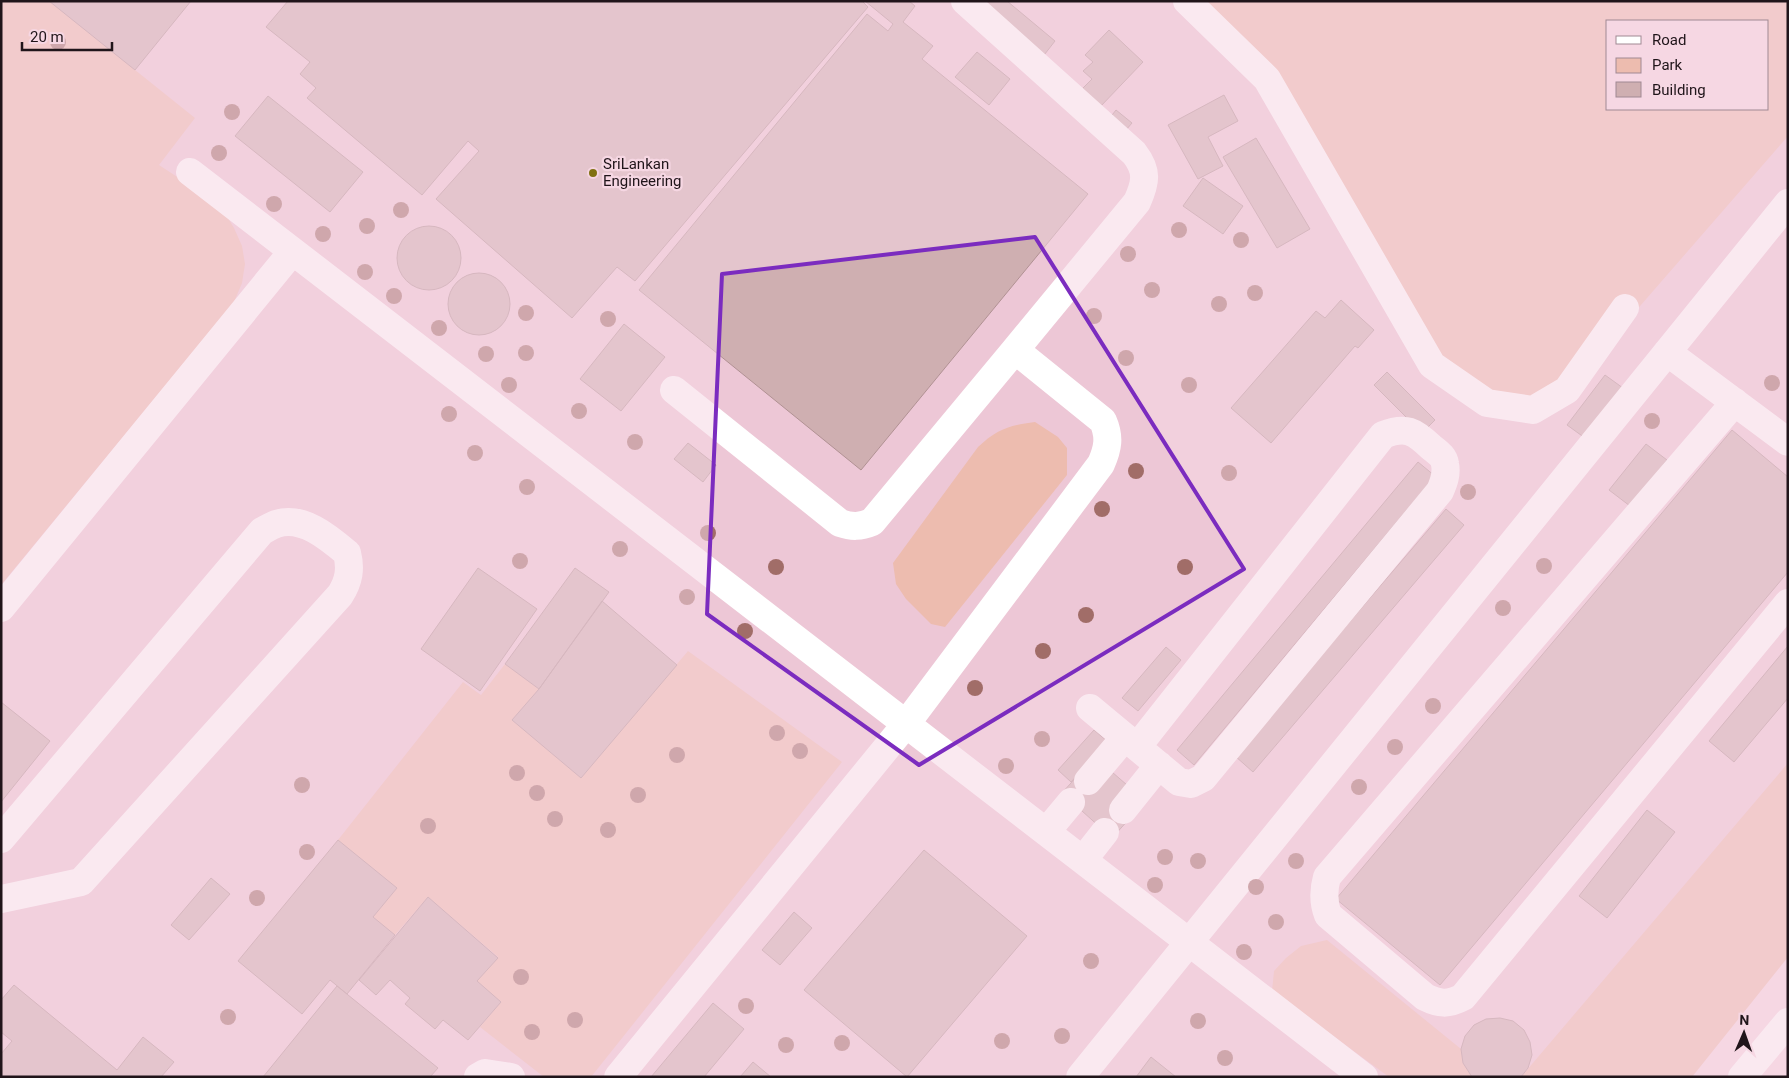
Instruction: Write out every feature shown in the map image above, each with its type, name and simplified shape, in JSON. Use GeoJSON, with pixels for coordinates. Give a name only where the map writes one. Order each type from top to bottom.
{"type":"FeatureCollection","features":[{"type":"Feature","properties":{"kind":"main road"},"geometry":{"type":"LineString","coordinates":[[674,390],[840,523],[857,527],[872,522],[1137,202],[1144,187],[1145,175],[1140,160],[965,1]]}},
{"type":"Feature","properties":{"kind":"main road"},"geometry":{"type":"LineString","coordinates":[[1187,1],[1267,79],[1432,365],[1487,403],[1533,410],[1567,390],[1625,308]]}},
{"type":"Feature","properties":{"kind":"main road"},"geometry":{"type":"LineString","coordinates":[[190,172],[1364,1077]]}},
{"type":"Feature","properties":{"kind":"main road"},"geometry":{"type":"LineString","coordinates":[[1080,1077],[1788,203]]}},
{"type":"Feature","properties":{"kind":"main road"},"geometry":{"type":"LineString","coordinates":[[1,608],[292,252]]}},
{"type":"Feature","properties":{"kind":"main road"},"geometry":{"type":"LineString","coordinates":[[618,1077],[906,724],[1101,464],[1108,441],[1103,421],[1015,350]]}},
{"type":"Feature","properties":{"kind":"main road"},"geometry":{"type":"LineString","coordinates":[[1667,352],[1788,442]]}},
{"type":"Feature","properties":{"kind":"main road"},"geometry":{"type":"LineString","coordinates":[[1735,402],[1327,877],[1324,886],[1324,900],[1328,914],[1425,997],[1444,1004],[1463,997],[1788,603]]}},
{"type":"Feature","properties":{"kind":"main road"},"geometry":{"type":"LineString","coordinates":[[1046,832],[1080,792],[1131,742],[1383,435],[1395,430],[1404,430],[1419,435],[1444,458],[1446,476],[1440,491],[1203,778],[1191,784],[1179,782],[1159,765],[1131,742],[1090,708]]}},
{"type":"Feature","properties":{"kind":"main road"},"geometry":{"type":"LineString","coordinates":[[1,839],[262,531],[276,524],[288,522],[304,524],[332,540],[346,553],[349,573],[346,586],[340,596],[81,882],[1,900]]}},
{"type":"Feature","properties":{"kind":"main road"},"geometry":{"type":"LineString","coordinates":[[1123,810],[1159,765]]}},
{"type":"Feature","properties":{"kind":"main road"},"geometry":{"type":"LineString","coordinates":[[1083,860],[1105,832]]}},
{"type":"Feature","properties":{"kind":"main road"},"geometry":{"type":"LineString","coordinates":[[1742,1077],[1788,1022]]}},
{"type":"Feature","properties":{"kind":"main road"},"geometry":{"type":"LineString","coordinates":[[478,1077],[486,1073],[511,1077]]}},
{"type":"Feature","properties":{"kind":"highlighted area"},"geometry":{"type":"Polygon","coordinates":[[[1035,237],[1244,569],[919,765],[707,614],[722,274],[1035,237]]]}},
{"type":"Feature","properties":{"kind":"shaded area"},"geometry":{"type":"Polygon","coordinates":[[[1,1],[1788,1],[1788,954],[1690,1077],[1,1077],[1,1]]]}},
{"type":"Feature","properties":{"kind":"green space"},"geometry":{"type":"Polygon","coordinates":[[[1,1],[49,1],[195,118],[159,165],[220,205],[242,246],[245,264],[242,283],[234,302],[1,585],[1,1]]]}},
{"type":"Feature","properties":{"kind":"green space"},"geometry":{"type":"Polygon","coordinates":[[[1187,1],[1788,1],[1788,136],[1567,390],[1533,410],[1432,365],[1267,79],[1187,1]]]}},
{"type":"Feature","properties":{"kind":"green space"},"geometry":{"type":"Polygon","coordinates":[[[1035,422],[1058,437],[1067,448],[1067,475],[945,627],[931,624],[906,599],[896,584],[893,563],[978,447],[991,436],[1004,429],[1035,422]]]}},
{"type":"Feature","properties":{"kind":"green space"},"geometry":{"type":"Polygon","coordinates":[[[688,651],[842,762],[591,1077],[544,1077],[480,1027],[501,1002],[477,981],[498,957],[428,897],[395,935],[373,917],[397,888],[338,840],[463,682],[481,695],[505,664],[539,689],[512,720],[581,778],[688,651]]]}},
{"type":"Feature","properties":{"kind":"green space"},"geometry":{"type":"Polygon","coordinates":[[[1788,763],[1788,957],[1692,1077],[1521,1077],[1788,763]]]}},
{"type":"Feature","properties":{"kind":"green space"},"geometry":{"type":"Polygon","coordinates":[[[1327,940],[1461,1049],[1463,1063],[1472,1077],[1389,1077],[1272,991],[1274,971],[1286,958],[1301,946],[1327,940]]]}},
{"type":"Feature","properties":{"kind":"building"},"geometry":{"type":"Polygon","coordinates":[[[49,1],[191,1],[135,70],[49,1]]]}},
{"type":"Feature","properties":{"kind":"building","name":"SriLankan Engineering"},"geometry":{"type":"Polygon","coordinates":[[[288,1],[862,1],[868,7],[635,281],[617,267],[572,318],[436,199],[479,151],[468,141],[422,195],[307,98],[316,88],[300,74],[310,62],[266,27],[288,1]]]}},
{"type":"Feature","properties":{"kind":"building"},"geometry":{"type":"Polygon","coordinates":[[[865,1],[909,1],[915,6],[903,22],[933,46],[922,59],[1088,194],[861,470],[639,290],[867,14],[888,31],[893,24],[865,1]]]}},
{"type":"Feature","properties":{"kind":"building"},"geometry":{"type":"Polygon","coordinates":[[[972,1],[1007,1],[1055,41],[1041,59],[972,1]]]}},
{"type":"Feature","properties":{"kind":"building"},"geometry":{"type":"Polygon","coordinates":[[[1109,30],[1143,62],[1100,107],[1081,90],[1092,79],[1083,71],[1093,62],[1085,55],[1109,30]]]}},
{"type":"Feature","properties":{"kind":"building"},"geometry":{"type":"Polygon","coordinates":[[[977,52],[1010,79],[989,105],[955,77],[977,52]]]}},
{"type":"Feature","properties":{"kind":"building"},"geometry":{"type":"Polygon","coordinates":[[[1224,95],[1238,121],[1208,137],[1223,166],[1198,179],[1168,125],[1224,95]]]}},
{"type":"Feature","properties":{"kind":"building"},"geometry":{"type":"Polygon","coordinates":[[[268,96],[363,172],[330,212],[235,136],[268,96]]]}},
{"type":"Feature","properties":{"kind":"building"},"geometry":{"type":"Polygon","coordinates":[[[1116,110],[1132,123],[1120,137],[1105,124],[1116,110]]]}},
{"type":"Feature","properties":{"kind":"building"},"geometry":{"type":"Polygon","coordinates":[[[1256,138],[1310,229],[1277,248],[1223,157],[1256,138]]]}},
{"type":"Feature","properties":{"kind":"building"},"geometry":{"type":"Polygon","coordinates":[[[1203,178],[1243,206],[1223,234],[1183,206],[1203,178]]]}},
{"type":"Feature","properties":{"kind":"building"},"geometry":{"type":"Polygon","coordinates":[[[423,226],[435,226],[452,235],[459,246],[461,258],[459,270],[452,281],[435,290],[423,290],[411,285],[402,276],[397,264],[397,252],[402,240],[411,231],[423,226]]]}},
{"type":"Feature","properties":{"kind":"building"},"geometry":{"type":"Polygon","coordinates":[[[479,273],[491,276],[501,282],[507,292],[510,304],[507,316],[501,326],[491,332],[479,335],[467,332],[457,326],[451,316],[448,304],[451,292],[457,282],[467,276],[479,273]]]}},
{"type":"Feature","properties":{"kind":"building"},"geometry":{"type":"Polygon","coordinates":[[[1341,300],[1374,330],[1358,348],[1355,346],[1271,443],[1231,408],[1316,311],[1325,318],[1341,300]]]}},
{"type":"Feature","properties":{"kind":"building"},"geometry":{"type":"Polygon","coordinates":[[[624,324],[665,357],[621,411],[580,379],[624,324]]]}},
{"type":"Feature","properties":{"kind":"building"},"geometry":{"type":"Polygon","coordinates":[[[1387,372],[1435,420],[1422,433],[1374,385],[1387,372]]]}},
{"type":"Feature","properties":{"kind":"building"},"geometry":{"type":"Polygon","coordinates":[[[1605,375],[1623,388],[1585,438],[1567,425],[1605,375]]]}},
{"type":"Feature","properties":{"kind":"building"},"geometry":{"type":"Polygon","coordinates":[[[1732,430],[1788,477],[1788,572],[1440,985],[1336,899],[1732,430]]]}},
{"type":"Feature","properties":{"kind":"building"},"geometry":{"type":"Polygon","coordinates":[[[688,443],[716,465],[703,482],[674,459],[688,443]]]}},
{"type":"Feature","properties":{"kind":"building"},"geometry":{"type":"Polygon","coordinates":[[[1646,444],[1667,460],[1630,506],[1609,490],[1646,444]]]}},
{"type":"Feature","properties":{"kind":"building"},"geometry":{"type":"Polygon","coordinates":[[[1418,462],[1435,476],[1194,765],[1177,750],[1418,462]]]}},
{"type":"Feature","properties":{"kind":"building"},"geometry":{"type":"Polygon","coordinates":[[[1446,509],[1464,525],[1253,772],[1235,756],[1446,509]]]}},
{"type":"Feature","properties":{"kind":"building"},"geometry":{"type":"Polygon","coordinates":[[[478,568],[537,609],[480,691],[421,649],[478,568]]]}},
{"type":"Feature","properties":{"kind":"building"},"geometry":{"type":"Polygon","coordinates":[[[575,568],[609,592],[539,689],[505,664],[575,568]]]}},
{"type":"Feature","properties":{"kind":"building"},"geometry":{"type":"Polygon","coordinates":[[[602,601],[677,665],[581,778],[512,720],[539,689],[602,601]]]}},
{"type":"Feature","properties":{"kind":"building"},"geometry":{"type":"Polygon","coordinates":[[[1788,646],[1788,698],[1734,762],[1709,741],[1788,646]]]}},
{"type":"Feature","properties":{"kind":"building"},"geometry":{"type":"Polygon","coordinates":[[[1166,647],[1181,660],[1138,711],[1122,698],[1166,647]]]}},
{"type":"Feature","properties":{"kind":"building"},"geometry":{"type":"Polygon","coordinates":[[[1,702],[50,741],[1,802],[1,702]]]}},
{"type":"Feature","properties":{"kind":"building"},"geometry":{"type":"Polygon","coordinates":[[[1094,730],[1108,742],[1071,782],[1058,770],[1094,730]]]}},
{"type":"Feature","properties":{"kind":"building"},"geometry":{"type":"Polygon","coordinates":[[[1112,772],[1127,785],[1131,817],[1112,838],[1062,793],[1079,774],[1112,772]]]}},
{"type":"Feature","properties":{"kind":"building"},"geometry":{"type":"Polygon","coordinates":[[[1647,810],[1675,832],[1607,918],[1579,896],[1647,810]]]}},
{"type":"Feature","properties":{"kind":"building"},"geometry":{"type":"Polygon","coordinates":[[[338,840],[397,888],[373,917],[395,935],[347,994],[330,980],[302,1014],[238,961],[338,840]]]}},
{"type":"Feature","properties":{"kind":"building"},"geometry":{"type":"Polygon","coordinates":[[[924,850],[1027,936],[907,1077],[804,990],[924,850]]]}},
{"type":"Feature","properties":{"kind":"building"},"geometry":{"type":"Polygon","coordinates":[[[211,878],[230,894],[189,940],[171,925],[211,878]]]}},
{"type":"Feature","properties":{"kind":"building"},"geometry":{"type":"Polygon","coordinates":[[[428,897],[498,958],[477,981],[501,1002],[468,1040],[443,1020],[435,1029],[405,1004],[410,998],[390,980],[376,995],[359,980],[428,897]]]}},
{"type":"Feature","properties":{"kind":"building"},"geometry":{"type":"Polygon","coordinates":[[[794,912],[812,928],[780,965],[762,950],[794,912]]]}},
{"type":"Feature","properties":{"kind":"building"},"geometry":{"type":"Polygon","coordinates":[[[14,985],[117,1070],[143,1037],[174,1062],[161,1077],[1,1077],[1,1054],[12,1041],[1,1032],[1,1000],[14,985]]]}},
{"type":"Feature","properties":{"kind":"building"},"geometry":{"type":"Polygon","coordinates":[[[337,986],[438,1068],[430,1077],[263,1077],[337,986]]]}},
{"type":"Feature","properties":{"kind":"building"},"geometry":{"type":"Polygon","coordinates":[[[713,1003],[744,1029],[704,1077],[651,1077],[713,1003]]]}},
{"type":"Feature","properties":{"kind":"building"},"geometry":{"type":"Polygon","coordinates":[[[1500,1018],[1513,1021],[1524,1030],[1530,1042],[1532,1055],[1528,1068],[1521,1077],[1472,1077],[1463,1063],[1461,1049],[1465,1036],[1474,1025],[1486,1019],[1500,1018]]]}},
{"type":"Feature","properties":{"kind":"building"},"geometry":{"type":"Polygon","coordinates":[[[1151,1057],[1176,1077],[1136,1077],[1151,1057]]]}},
{"type":"Feature","properties":{"kind":"building"},"geometry":{"type":"Polygon","coordinates":[[[753,1062],[771,1077],[740,1077],[753,1062]]]}},
{"type":"Feature","properties":{"kind":"place","name":"SriLankan Engineering"},"geometry":{"type":"Point","coordinates":[593,173]}}]}
